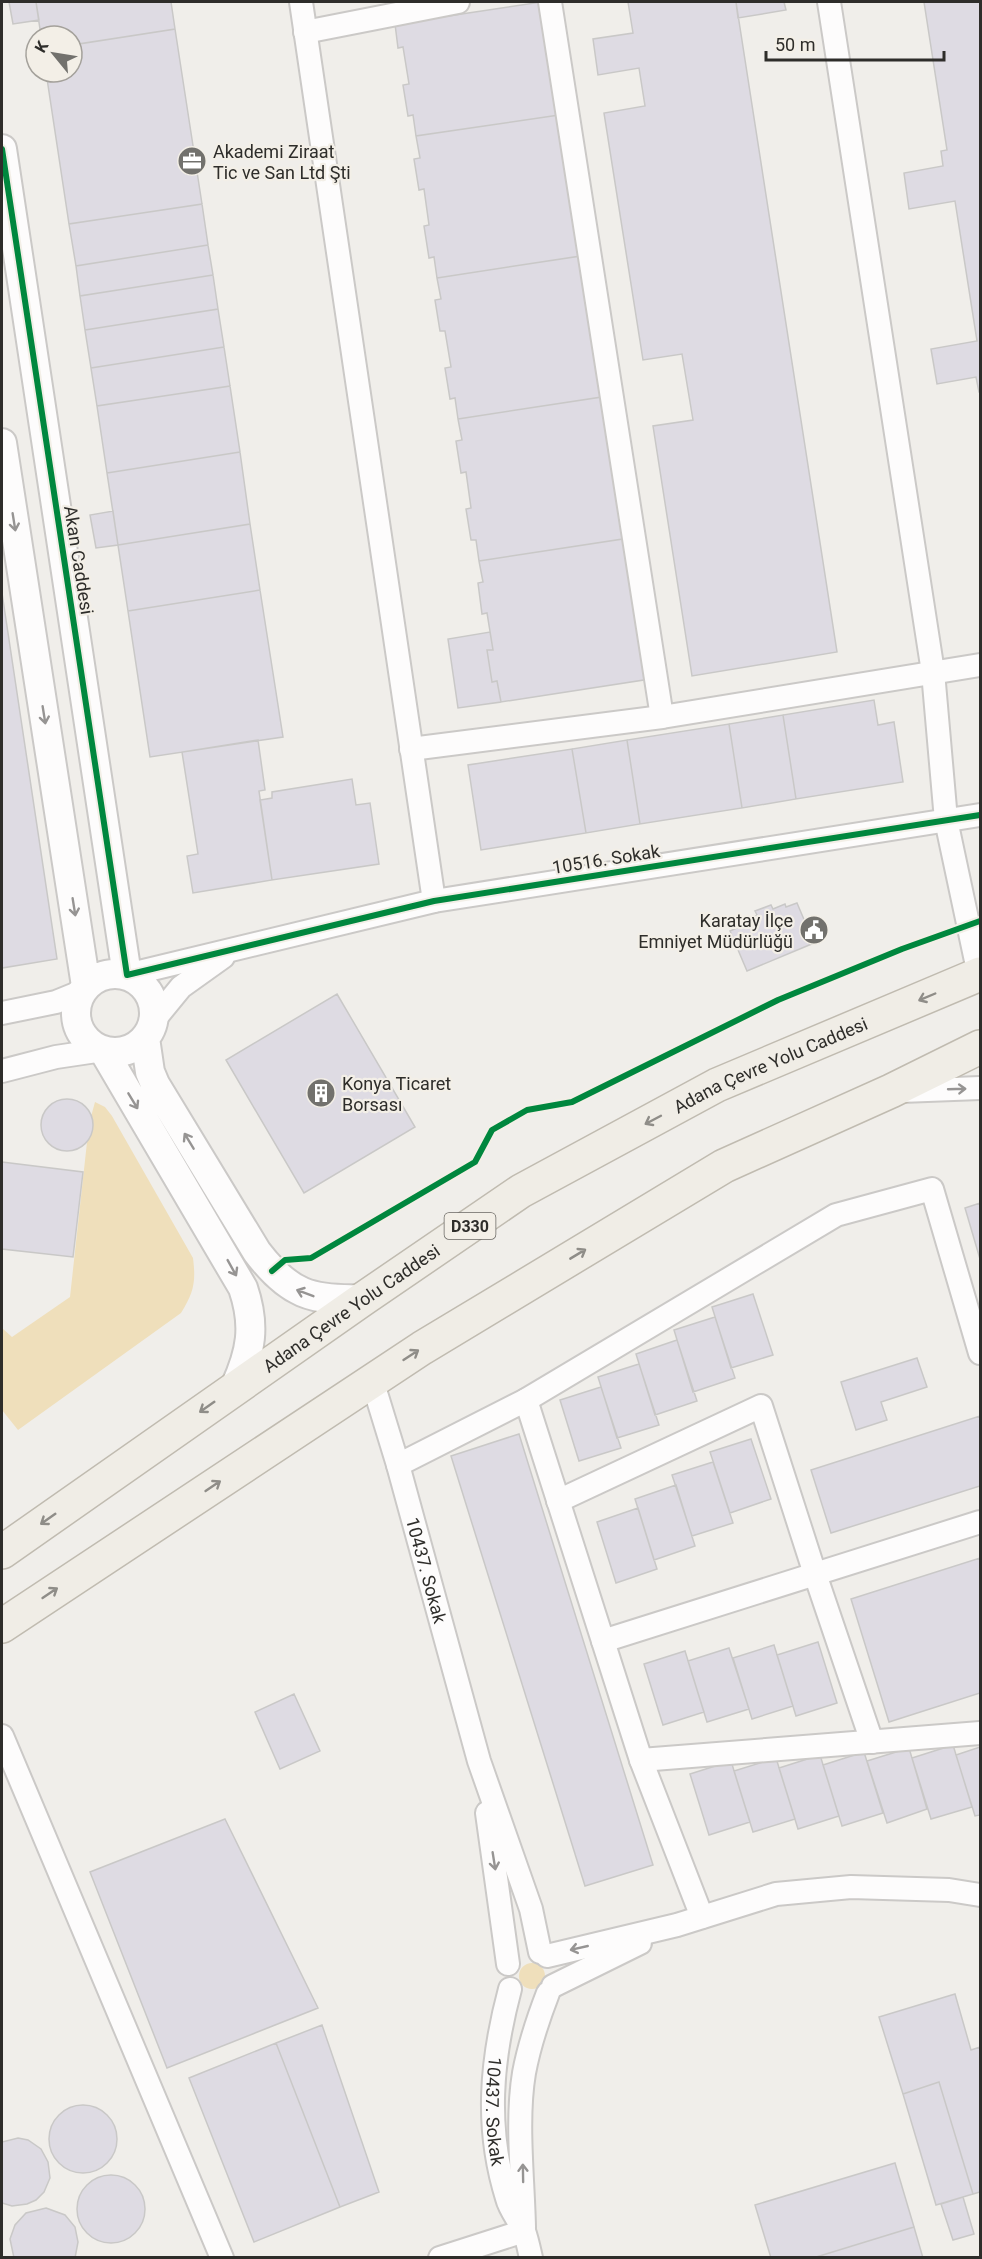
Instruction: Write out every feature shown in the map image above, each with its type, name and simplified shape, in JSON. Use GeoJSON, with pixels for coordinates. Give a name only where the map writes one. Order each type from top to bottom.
{"type":"FeatureCollection","features":[{"type":"Feature","properties":{"kind":"highway","name":"Adana Çevre Yolu Caddesi"},"geometry":{"type":"LineString","coordinates":[[2,1552],[235,1387],[521,1191],[717,1086],[980,975]]}},
{"type":"Feature","properties":{"kind":"highway"},"geometry":{"type":"LineString","coordinates":[[2,1626],[372,1380],[724,1166],[891,1091],[981,1047]]}},
{"type":"Feature","properties":{"kind":"street"},"geometry":{"type":"LineString","coordinates":[[301,2],[434,902]]}},
{"type":"Feature","properties":{"kind":"street"},"geometry":{"type":"LineString","coordinates":[[305,32],[458,2]]}},
{"type":"Feature","properties":{"kind":"street"},"geometry":{"type":"LineString","coordinates":[[550,2],[662,717]]}},
{"type":"Feature","properties":{"kind":"street"},"geometry":{"type":"LineString","coordinates":[[829,2],[933,672],[946,820],[980,975]]}},
{"type":"Feature","properties":{"kind":"street","name":"Akan Caddesi"},"geometry":{"type":"LineString","coordinates":[[2,149],[127,975]]}},
{"type":"Feature","properties":{"kind":"street"},"geometry":{"type":"LineString","coordinates":[[2,443],[84,989],[76,1009],[79,1028],[86,1040],[103,1050],[243,1288],[250,1309],[251,1328],[249,1350],[235,1387]]}},
{"type":"Feature","properties":{"kind":"street"},"geometry":{"type":"LineString","coordinates":[[411,748],[662,717],[981,665]]}},
{"type":"Feature","properties":{"kind":"street","name":"10516. Sokak"},"geometry":{"type":"LineString","coordinates":[[127,975],[239,946],[434,902],[981,814]]}},
{"type":"Feature","properties":{"kind":"street"},"geometry":{"type":"LineString","coordinates":[[2,1071],[48,1058],[103,1050],[123,1052],[135,1047],[181,987],[239,946]]}},
{"type":"Feature","properties":{"kind":"street"},"geometry":{"type":"LineString","coordinates":[[2,1013],[56,1002],[84,989],[102,976],[127,975],[138,980],[150,994],[154,1006],[150,1029],[150,1072],[251,1243],[272,1271],[288,1286],[312,1296],[334,1300],[363,1299]]}},
{"type":"Feature","properties":{"kind":"street"},"geometry":{"type":"LineString","coordinates":[[891,1091],[981,1088]]}},
{"type":"Feature","properties":{"kind":"street"},"geometry":{"type":"LineString","coordinates":[[398,1465],[526,1400],[836,1215],[932,1189],[981,1353]]}},
{"type":"Feature","properties":{"kind":"street","name":"10437. Sokak"},"geometry":{"type":"LineString","coordinates":[[372,1380],[398,1465],[479,1761],[531,1909],[543,1954]]}},
{"type":"Feature","properties":{"kind":"street"},"geometry":{"type":"LineString","coordinates":[[526,1400],[641,1760],[702,1917]]}},
{"type":"Feature","properties":{"kind":"street"},"geometry":{"type":"LineString","coordinates":[[558,1501],[761,1406],[872,1742]]}},
{"type":"Feature","properties":{"kind":"street"},"geometry":{"type":"LineString","coordinates":[[603,1641],[981,1522]]}},
{"type":"Feature","properties":{"kind":"street"},"geometry":{"type":"LineString","coordinates":[[641,1760],[981,1733]]}},
{"type":"Feature","properties":{"kind":"street"},"geometry":{"type":"LineString","coordinates":[[2,1736],[222,2258]]}},
{"type":"Feature","properties":{"kind":"street","name":"10437. Sokak"},"geometry":{"type":"LineString","coordinates":[[479,1761],[508,1964]]}},
{"type":"Feature","properties":{"kind":"street"},"geometry":{"type":"LineString","coordinates":[[677,1925],[532,2000],[516,1996],[505,1977],[512,1958],[525,1950],[543,1954],[677,1925],[776,1894],[851,1887],[949,1890],[981,1895]]}},
{"type":"Feature","properties":{"kind":"street"},"geometry":{"type":"LineString","coordinates":[[543,1954],[555,1970],[550,1990]]}},
{"type":"Feature","properties":{"kind":"street","name":"10437. Sokak"},"geometry":{"type":"LineString","coordinates":[[510,1989],[495,2055],[494,2117],[500,2173],[508,2202],[524,2231]]}},
{"type":"Feature","properties":{"kind":"street","name":"10437. Sokak"},"geometry":{"type":"LineString","coordinates":[[531,2258],[524,2231],[521,2108],[524,2075],[536,2027],[550,1990]]}},
{"type":"Feature","properties":{"kind":"street"},"geometry":{"type":"LineString","coordinates":[[440,2258],[524,2231]]}},
{"type":"Feature","properties":{"kind":"shaded area"},"geometry":{"type":"Polygon","coordinates":[[[95,1102],[105,1107],[112,1116],[193,1258],[193,1287],[181,1313],[18,1430],[2,1410],[2,1328],[12,1337],[70,1297],[89,1124],[95,1102]]]}},
{"type":"Feature","properties":{"kind":"shaded area"},"geometry":{"type":"Polygon","coordinates":[[[532,1963],[541,1967],[545,1976],[541,1985],[532,1989],[523,1985],[519,1976],[523,1967],[532,1963]]]}},
{"type":"Feature","properties":{"kind":"building"},"geometry":{"type":"Polygon","coordinates":[[[9,2],[36,2],[39,20],[13,24],[9,2]]]}},
{"type":"Feature","properties":{"kind":"building"},"geometry":{"type":"Polygon","coordinates":[[[36,2],[171,2],[175,29],[84,43],[84,24],[39,24],[36,2]]]}},
{"type":"Feature","properties":{"kind":"building"},"geometry":{"type":"Polygon","coordinates":[[[541,2],[566,114],[416,136],[413,115],[408,116],[403,85],[409,84],[403,47],[398,48],[395,24],[541,2]]]}},
{"type":"Feature","properties":{"kind":"building"},"geometry":{"type":"Polygon","coordinates":[[[628,2],[736,2],[837,652],[692,676],[653,426],[693,420],[682,354],[643,360],[604,113],[645,106],[639,68],[598,75],[593,39],[633,33],[628,2]]]}},
{"type":"Feature","properties":{"kind":"building"},"geometry":{"type":"Polygon","coordinates":[[[736,2],[784,2],[786,10],[738,18],[736,2]]]}},
{"type":"Feature","properties":{"kind":"building"},"geometry":{"type":"Polygon","coordinates":[[[924,2],[980,2],[980,392],[976,377],[937,384],[931,349],[977,341],[955,201],[909,209],[904,173],[943,166],[941,151],[947,150],[924,2]]]}},
{"type":"Feature","properties":{"kind":"building"},"geometry":{"type":"Polygon","coordinates":[[[175,29],[202,204],[69,224],[48,84],[84,84],[84,43],[175,29]]]}},
{"type":"Feature","properties":{"kind":"building"},"geometry":{"type":"Polygon","coordinates":[[[566,114],[587,255],[437,278],[434,257],[429,258],[424,226],[429,225],[424,189],[419,190],[414,159],[420,158],[416,136],[566,114]]]}},
{"type":"Feature","properties":{"kind":"building"},"geometry":{"type":"Polygon","coordinates":[[[202,204],[208,245],[76,266],[69,224],[202,204]]]}},
{"type":"Feature","properties":{"kind":"building"},"geometry":{"type":"Polygon","coordinates":[[[208,245],[213,275],[80,296],[76,266],[208,245]]]}},
{"type":"Feature","properties":{"kind":"building"},"geometry":{"type":"Polygon","coordinates":[[[587,255],[608,396],[458,419],[455,398],[450,399],[445,368],[451,367],[445,331],[440,331],[435,300],[441,299],[437,278],[587,255]]]}},
{"type":"Feature","properties":{"kind":"building"},"geometry":{"type":"Polygon","coordinates":[[[213,275],[218,309],[85,330],[80,296],[213,275]]]}},
{"type":"Feature","properties":{"kind":"building"},"geometry":{"type":"Polygon","coordinates":[[[218,309],[224,347],[91,368],[85,330],[218,309]]]}},
{"type":"Feature","properties":{"kind":"building"},"geometry":{"type":"Polygon","coordinates":[[[224,347],[230,386],[97,406],[91,368],[224,347]]]}},
{"type":"Feature","properties":{"kind":"building"},"geometry":{"type":"Polygon","coordinates":[[[230,386],[240,452],[107,473],[97,406],[230,386]]]}},
{"type":"Feature","properties":{"kind":"building"},"geometry":{"type":"Polygon","coordinates":[[[608,396],[629,538],[479,561],[476,540],[471,540],[466,509],[471,508],[466,472],[461,473],[456,441],[462,440],[458,419],[608,396]]]}},
{"type":"Feature","properties":{"kind":"building"},"geometry":{"type":"Polygon","coordinates":[[[240,452],[250,524],[118,545],[107,473],[240,452]]]}},
{"type":"Feature","properties":{"kind":"building"},"geometry":{"type":"Polygon","coordinates":[[[113,511],[118,545],[96,548],[90,515],[113,511]]]}},
{"type":"Feature","properties":{"kind":"building"},"geometry":{"type":"Polygon","coordinates":[[[250,524],[260,590],[128,611],[118,545],[250,524]]]}},
{"type":"Feature","properties":{"kind":"building"},"geometry":{"type":"Polygon","coordinates":[[[629,538],[650,679],[501,702],[497,681],[492,682],[487,650],[493,650],[487,613],[482,614],[478,583],[483,582],[479,561],[629,538]]]}},
{"type":"Feature","properties":{"kind":"building"},"geometry":{"type":"Polygon","coordinates":[[[260,590],[283,737],[150,757],[128,611],[260,590]]]}},
{"type":"Feature","properties":{"kind":"building"},"geometry":{"type":"Polygon","coordinates":[[[2,593],[57,959],[2,968],[2,593]]]}},
{"type":"Feature","properties":{"kind":"building"},"geometry":{"type":"Polygon","coordinates":[[[490,632],[493,650],[487,650],[492,682],[497,681],[501,702],[458,708],[448,639],[490,632]]]}},
{"type":"Feature","properties":{"kind":"building"},"geometry":{"type":"Polygon","coordinates":[[[874,700],[878,725],[894,722],[903,782],[796,799],[783,715],[874,700]]]}},
{"type":"Feature","properties":{"kind":"building"},"geometry":{"type":"Polygon","coordinates":[[[783,715],[796,799],[742,808],[729,724],[783,715]]]}},
{"type":"Feature","properties":{"kind":"building"},"geometry":{"type":"Polygon","coordinates":[[[729,724],[742,808],[640,824],[627,740],[729,724]]]}},
{"type":"Feature","properties":{"kind":"building"},"geometry":{"type":"Polygon","coordinates":[[[258,740],[265,790],[259,791],[272,880],[193,893],[187,856],[198,854],[182,752],[258,740]]]}},
{"type":"Feature","properties":{"kind":"building"},"geometry":{"type":"Polygon","coordinates":[[[627,740],[640,824],[586,833],[572,749],[627,740]]]}},
{"type":"Feature","properties":{"kind":"building"},"geometry":{"type":"Polygon","coordinates":[[[572,749],[586,833],[481,850],[468,765],[572,749]]]}},
{"type":"Feature","properties":{"kind":"building"},"geometry":{"type":"Polygon","coordinates":[[[352,779],[356,805],[370,803],[379,864],[272,880],[260,800],[272,798],[272,792],[352,779]]]}},
{"type":"Feature","properties":{"kind":"building"},"geometry":{"type":"Polygon","coordinates":[[[797,903],[814,943],[747,971],[730,931],[748,923],[747,919],[757,915],[755,911],[771,905],[773,909],[785,904],[786,907],[797,903]]]}},
{"type":"Feature","properties":{"kind":"building","name":"Konya Ticaret Borsası"},"geometry":{"type":"Polygon","coordinates":[[[337,994],[415,1127],[304,1193],[226,1060],[337,994]]]}},
{"type":"Feature","properties":{"kind":"building"},"geometry":{"type":"Polygon","coordinates":[[[67,1099],[77,1101],[85,1107],[91,1115],[93,1125],[91,1135],[85,1143],[77,1149],[67,1151],[57,1149],[49,1143],[43,1135],[41,1125],[43,1115],[49,1107],[57,1101],[67,1099]]]}},
{"type":"Feature","properties":{"kind":"building"},"geometry":{"type":"Polygon","coordinates":[[[2,1162],[83,1172],[73,1257],[2,1249],[2,1162]]]}},
{"type":"Feature","properties":{"kind":"building"},"geometry":{"type":"Polygon","coordinates":[[[980,1203],[980,1259],[965,1208],[980,1203]]]}},
{"type":"Feature","properties":{"kind":"building"},"geometry":{"type":"Polygon","coordinates":[[[753,1294],[773,1355],[731,1368],[712,1307],[753,1294]]]}},
{"type":"Feature","properties":{"kind":"building"},"geometry":{"type":"Polygon","coordinates":[[[715,1317],[735,1378],[693,1392],[674,1330],[715,1317]]]}},
{"type":"Feature","properties":{"kind":"building"},"geometry":{"type":"Polygon","coordinates":[[[677,1340],[697,1401],[655,1415],[636,1354],[677,1340]]]}},
{"type":"Feature","properties":{"kind":"building"},"geometry":{"type":"Polygon","coordinates":[[[917,1358],[927,1387],[881,1402],[887,1420],[856,1430],[841,1382],[917,1358]]]}},
{"type":"Feature","properties":{"kind":"building"},"geometry":{"type":"Polygon","coordinates":[[[639,1364],[659,1425],[617,1438],[598,1377],[639,1364]]]}},
{"type":"Feature","properties":{"kind":"building"},"geometry":{"type":"Polygon","coordinates":[[[601,1387],[621,1448],[579,1461],[560,1400],[601,1387]]]}},
{"type":"Feature","properties":{"kind":"building"},"geometry":{"type":"Polygon","coordinates":[[[980,1416],[980,1486],[831,1533],[811,1470],[980,1416]]]}},
{"type":"Feature","properties":{"kind":"building"},"geometry":{"type":"Polygon","coordinates":[[[519,1434],[653,1865],[585,1886],[451,1456],[519,1434]]]}},
{"type":"Feature","properties":{"kind":"building"},"geometry":{"type":"Polygon","coordinates":[[[751,1439],[771,1499],[730,1513],[710,1452],[751,1439]]]}},
{"type":"Feature","properties":{"kind":"building"},"geometry":{"type":"Polygon","coordinates":[[[713,1462],[733,1523],[692,1536],[672,1475],[713,1462]]]}},
{"type":"Feature","properties":{"kind":"building"},"geometry":{"type":"Polygon","coordinates":[[[676,1485],[695,1546],[654,1560],[635,1499],[676,1485]]]}},
{"type":"Feature","properties":{"kind":"building"},"geometry":{"type":"Polygon","coordinates":[[[638,1508],[657,1569],[616,1583],[597,1522],[638,1508]]]}},
{"type":"Feature","properties":{"kind":"building"},"geometry":{"type":"Polygon","coordinates":[[[980,1558],[980,1693],[889,1722],[851,1599],[980,1558]]]}},
{"type":"Feature","properties":{"kind":"building"},"geometry":{"type":"Polygon","coordinates":[[[818,1642],[837,1703],[796,1716],[777,1655],[818,1642]]]}},
{"type":"Feature","properties":{"kind":"building"},"geometry":{"type":"Polygon","coordinates":[[[774,1645],[793,1706],[752,1719],[733,1658],[774,1645]]]}},
{"type":"Feature","properties":{"kind":"building"},"geometry":{"type":"Polygon","coordinates":[[[729,1648],[749,1709],[707,1722],[688,1661],[729,1648]]]}},
{"type":"Feature","properties":{"kind":"building"},"geometry":{"type":"Polygon","coordinates":[[[685,1651],[704,1712],[663,1725],[644,1664],[685,1651]]]}},
{"type":"Feature","properties":{"kind":"building"},"geometry":{"type":"Polygon","coordinates":[[[294,1694],[320,1751],[280,1769],[255,1712],[294,1694]]]}},
{"type":"Feature","properties":{"kind":"building"},"geometry":{"type":"Polygon","coordinates":[[[953,1745],[972,1807],[931,1819],[912,1758],[953,1745]]]}},
{"type":"Feature","properties":{"kind":"building"},"geometry":{"type":"Polygon","coordinates":[[[980,1747],[980,1815],[975,1816],[956,1755],[980,1747]]]}},
{"type":"Feature","properties":{"kind":"building"},"geometry":{"type":"Polygon","coordinates":[[[909,1748],[927,1809],[887,1823],[867,1761],[909,1748]]]}},
{"type":"Feature","properties":{"kind":"building"},"geometry":{"type":"Polygon","coordinates":[[[864,1752],[883,1813],[842,1826],[823,1765],[864,1752]]]}},
{"type":"Feature","properties":{"kind":"building"},"geometry":{"type":"Polygon","coordinates":[[[820,1755],[839,1816],[798,1829],[779,1768],[820,1755]]]}},
{"type":"Feature","properties":{"kind":"building"},"geometry":{"type":"Polygon","coordinates":[[[776,1758],[795,1819],[753,1832],[734,1771],[776,1758]]]}},
{"type":"Feature","properties":{"kind":"building"},"geometry":{"type":"Polygon","coordinates":[[[731,1761],[750,1822],[709,1835],[690,1774],[731,1761]]]}},
{"type":"Feature","properties":{"kind":"building"},"geometry":{"type":"Polygon","coordinates":[[[225,1819],[318,2008],[167,2068],[90,1872],[225,1819]]]}},
{"type":"Feature","properties":{"kind":"building"},"geometry":{"type":"Polygon","coordinates":[[[955,1994],[971,2050],[980,2047],[980,2192],[973,2194],[939,2082],[903,2094],[879,2017],[955,1994]]]}},
{"type":"Feature","properties":{"kind":"building"},"geometry":{"type":"Polygon","coordinates":[[[322,2025],[379,2192],[340,2207],[276,2043],[322,2025]]]}},
{"type":"Feature","properties":{"kind":"building"},"geometry":{"type":"Polygon","coordinates":[[[276,2043],[340,2207],[254,2242],[189,2078],[276,2043]]]}},
{"type":"Feature","properties":{"kind":"building"},"geometry":{"type":"Polygon","coordinates":[[[939,2082],[973,2194],[936,2205],[903,2094],[939,2082]]]}},
{"type":"Feature","properties":{"kind":"building"},"geometry":{"type":"Polygon","coordinates":[[[83,2105],[96,2108],[107,2115],[114,2126],[117,2139],[114,2152],[107,2163],[96,2170],[83,2173],[70,2170],[59,2163],[52,2152],[49,2139],[52,2126],[59,2115],[70,2108],[83,2105]]]}},
{"type":"Feature","properties":{"kind":"building"},"geometry":{"type":"Polygon","coordinates":[[[18,2138],[28,2140],[41,2149],[48,2162],[50,2178],[44,2192],[36,2200],[12,2206],[2,2203],[2,2142],[18,2138]]]}},
{"type":"Feature","properties":{"kind":"building"},"geometry":{"type":"Polygon","coordinates":[[[895,2163],[914,2227],[813,2258],[771,2258],[755,2205],[895,2163]]]}},
{"type":"Feature","properties":{"kind":"building"},"geometry":{"type":"Polygon","coordinates":[[[111,2175],[124,2178],[135,2185],[142,2196],[145,2209],[142,2222],[135,2233],[124,2240],[111,2243],[98,2240],[87,2233],[80,2222],[77,2209],[80,2196],[87,2185],[98,2178],[111,2175]]]}},
{"type":"Feature","properties":{"kind":"building"},"geometry":{"type":"Polygon","coordinates":[[[963,2197],[974,2234],[953,2240],[941,2204],[963,2197]]]}},
{"type":"Feature","properties":{"kind":"building"},"geometry":{"type":"Polygon","coordinates":[[[46,2208],[65,2215],[75,2227],[78,2242],[75,2258],[14,2258],[10,2239],[15,2225],[26,2213],[46,2208]]]}},
{"type":"Feature","properties":{"kind":"building"},"geometry":{"type":"Polygon","coordinates":[[[914,2227],[923,2258],[813,2258],[914,2227]]]}},
{"type":"Feature","properties":{"kind":"cycle path"},"geometry":{"type":"LineString","coordinates":[[2,149],[127,975],[434,901],[980,815]]}},
{"type":"Feature","properties":{"kind":"cycle path"},"geometry":{"type":"LineString","coordinates":[[272,1271],[285,1260],[311,1258],[475,1162],[492,1130],[527,1110],[572,1102],[778,1000],[902,949],[980,921]]}},
{"type":"Feature","properties":{"kind":"place","name":"Akademi Ziraat Tic ve San Ltd Şti"},"geometry":{"type":"Point","coordinates":[192,161]}},
{"type":"Feature","properties":{"kind":"place","name":"Karatay İlçe Emniyet Müdürlüğü"},"geometry":{"type":"Point","coordinates":[814,930]}},
{"type":"Feature","properties":{"kind":"place","name":"Konya Ticaret Borsası"},"geometry":{"type":"Point","coordinates":[321,1093]}}]}
